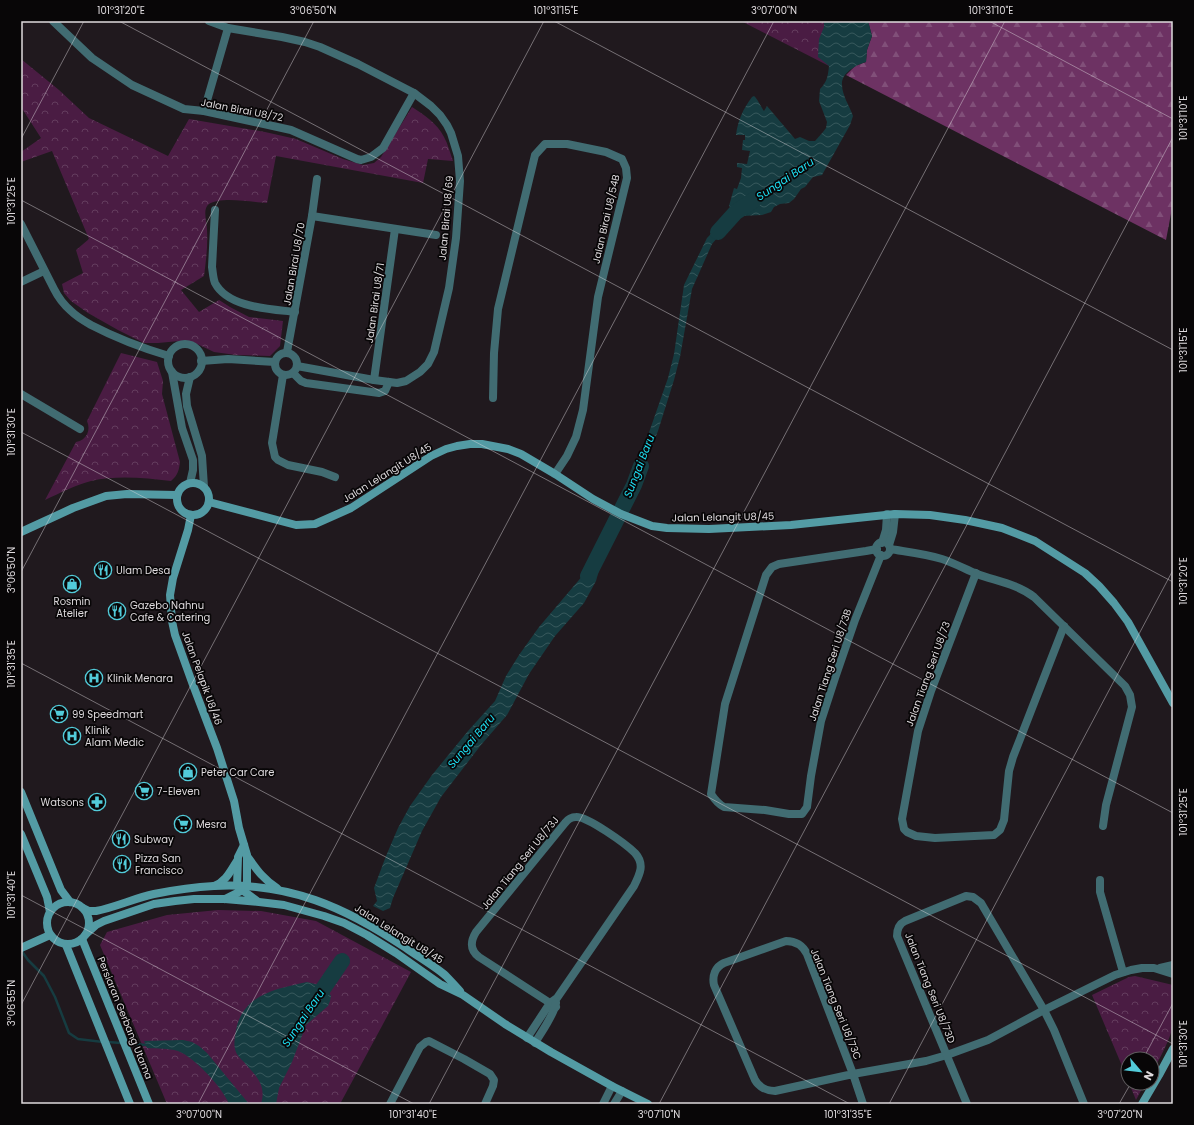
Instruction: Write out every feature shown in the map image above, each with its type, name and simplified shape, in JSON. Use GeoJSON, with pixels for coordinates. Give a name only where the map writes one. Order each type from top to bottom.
{"type":"FeatureCollection","features":[{"type":"Feature","properties":{"kind":"street","name":"Jalan Birai U8/72"},"geometry":{"type":"LineString","coordinates":[[53,21],[92,58],[132,85],[184,109],[291,130],[353,158],[361,160],[371,157],[383,148],[414,93]]}},
{"type":"Feature","properties":{"kind":"street","name":"Jalan Birai U8/69"},"geometry":{"type":"LineString","coordinates":[[209,21],[228,28],[305,42],[358,64],[414,93],[431,106],[440,115],[455,143],[458,156],[460,181],[456,238],[449,288],[434,352],[428,364],[424,369],[406,382],[397,383],[295,370]]}},
{"type":"Feature","properties":{"kind":"street"},"geometry":{"type":"LineString","coordinates":[[204,112],[228,28]]}},
{"type":"Feature","properties":{"kind":"street","name":"Jalan Birai U8/54B"},"geometry":{"type":"LineString","coordinates":[[493,398],[494,353],[498,308],[535,156],[545,144],[567,144],[606,152],[622,159],[626,168],[627,178],[598,297],[583,410],[576,437],[567,456],[555,474]]}},
{"type":"Feature","properties":{"kind":"street","name":"Jalan Birai U8/70"},"geometry":{"type":"LineString","coordinates":[[287,352],[312,216],[317,179]]}},
{"type":"Feature","properties":{"kind":"street"},"geometry":{"type":"LineString","coordinates":[[215,210],[212,267],[213,276],[218,287],[225,294],[235,300],[250,306],[295,312]]}},
{"type":"Feature","properties":{"kind":"street"},"geometry":{"type":"LineString","coordinates":[[312,216],[436,235]]}},
{"type":"Feature","properties":{"kind":"street"},"geometry":{"type":"LineString","coordinates":[[21,224],[59,298],[70,311],[82,320],[109,335],[169,356]]}},
{"type":"Feature","properties":{"kind":"street","name":"Jalan Birai U8/71"},"geometry":{"type":"LineString","coordinates":[[374,380],[395,229]]}},
{"type":"Feature","properties":{"kind":"street"},"geometry":{"type":"LineString","coordinates":[[21,282],[44,271]]}},
{"type":"Feature","properties":{"kind":"street"},"geometry":{"type":"LineString","coordinates":[[172,372],[182,378],[190,377],[197,372],[201,365],[201,357],[198,350],[189,345],[178,346],[172,350],[169,356],[168,364],[172,372],[182,428],[193,460],[193,470],[190,483]]}},
{"type":"Feature","properties":{"kind":"street"},"geometry":{"type":"LineString","coordinates":[[287,352],[296,358],[298,362],[295,370],[288,375],[283,375],[277,370],[275,362],[279,355],[287,352]]}},
{"type":"Feature","properties":{"kind":"street"},"geometry":{"type":"LineString","coordinates":[[201,361],[228,359],[275,362]]}},
{"type":"Feature","properties":{"kind":"street"},"geometry":{"type":"LineString","coordinates":[[295,370],[301,381],[306,383],[379,393],[385,391],[389,382]]}},
{"type":"Feature","properties":{"kind":"street"},"geometry":{"type":"LineString","coordinates":[[283,375],[272,443],[275,457],[288,465],[322,472],[335,477]]}},
{"type":"Feature","properties":{"kind":"street"},"geometry":{"type":"LineString","coordinates":[[190,377],[186,394],[187,406],[202,456],[204,488]]}},
{"type":"Feature","properties":{"kind":"street"},"geometry":{"type":"LineString","coordinates":[[21,394],[80,429]]}},
{"type":"Feature","properties":{"kind":"street","name":"Jalan Lelangit U8/45"},"geometry":{"type":"LineString","coordinates":[[209,502],[296,525],[315,524],[351,508],[431,456],[446,449],[470,444],[482,444],[508,449],[521,454],[621,514],[652,526],[688,530],[791,525],[891,514],[949,517],[972,521],[1002,528],[1035,541],[1085,573],[1099,586],[1128,622],[1173,704]]}},
{"type":"Feature","properties":{"kind":"street"},"geometry":{"type":"LineString","coordinates":[[190,483],[196,483],[204,488],[208,494],[209,502],[204,511],[200,514],[191,516],[182,512],[176,500],[181,487],[190,483]]}},
{"type":"Feature","properties":{"kind":"street"},"geometry":{"type":"LineString","coordinates":[[21,532],[73,508],[106,496],[127,494],[177,495]]}},
{"type":"Feature","properties":{"kind":"street","name":"Jalan Tiang Seri U8/73B"},"geometry":{"type":"LineString","coordinates":[[884,548],[866,552],[779,564],[772,567],[766,575],[727,698],[711,794],[717,803],[724,807],[765,810],[789,814],[802,814],[808,807],[811,776],[821,721],[855,620],[884,548],[886,530],[891,514]]}},
{"type":"Feature","properties":{"kind":"street","name":"Jalan Pelapik U8/46"},"geometry":{"type":"LineString","coordinates":[[191,516],[173,578],[170,595],[172,621],[175,634],[217,748],[234,801],[244,845],[242,887]]}},
{"type":"Feature","properties":{"kind":"street"},"geometry":{"type":"LineString","coordinates":[[884,548],[944,559],[976,573],[1024,590],[1034,597],[1122,681],[1132,700],[1131,712],[1106,805],[1103,826]]}},
{"type":"Feature","properties":{"kind":"street","name":"Jalan Tiang Seri U8/73"},"geometry":{"type":"LineString","coordinates":[[976,573],[931,690],[918,731],[902,819],[904,829],[911,835],[935,838],[989,836],[994,835],[1000,830],[1004,820],[1009,771],[1013,757],[1064,626]]}},
{"type":"Feature","properties":{"kind":"street"},"geometry":{"type":"LineString","coordinates":[[21,792],[61,890],[70,902]]}},
{"type":"Feature","properties":{"kind":"street","name":"Jalan Tiang Seri U8/73J"},"geometry":{"type":"LineString","coordinates":[[535,1043],[557,998],[634,886],[639,877],[641,868],[638,856],[632,850],[594,824],[579,817],[571,818],[565,823],[476,932],[471,944],[473,951],[479,958],[553,1005]]}},
{"type":"Feature","properties":{"kind":"street"},"geometry":{"type":"LineString","coordinates":[[21,834],[47,897],[50,912]]}},
{"type":"Feature","properties":{"kind":"street"},"geometry":{"type":"LineString","coordinates":[[214,886],[228,875],[243,856],[259,874],[281,891]]}},
{"type":"Feature","properties":{"kind":"street"},"geometry":{"type":"LineString","coordinates":[[1100,880],[1100,892],[1123,972]]}},
{"type":"Feature","properties":{"kind":"street","name":"Jalan Lelangit U8/45"},"geometry":{"type":"LineString","coordinates":[[83,908],[89,911],[96,911],[154,894],[214,886],[242,887],[295,893],[329,905],[364,922],[445,975],[463,995]]}},
{"type":"Feature","properties":{"kind":"street"},"geometry":{"type":"LineString","coordinates":[[225,899],[242,887],[249,896],[259,902]]}},
{"type":"Feature","properties":{"kind":"street","name":"Jalan Tiang Seri U8/73D"},"geometry":{"type":"LineString","coordinates":[[947,1056],[897,936],[899,926],[908,919],[962,897],[969,896],[976,899],[983,906],[1044,1010]]}},
{"type":"Feature","properties":{"kind":"street","name":"Jalan Lelangit U8/45"},"geometry":{"type":"LineString","coordinates":[[84,936],[104,920],[154,904],[194,899],[225,899],[284,905],[324,916],[344,923],[367,935],[396,953],[440,984],[463,995],[535,1043],[612,1086],[648,1104]]}},
{"type":"Feature","properties":{"kind":"street"},"geometry":{"type":"LineString","coordinates":[[64,902],[70,902],[83,908],[89,920],[89,927],[84,936],[72,944],[66,945],[60,944],[54,940],[50,935],[46,924],[47,917],[54,907],[64,902]]}},
{"type":"Feature","properties":{"kind":"street"},"geometry":{"type":"LineString","coordinates":[[21,948],[50,935]]}},
{"type":"Feature","properties":{"kind":"street","name":"Persiaran Gerbang Utama"},"geometry":{"type":"LineString","coordinates":[[84,936],[118,1030],[149,1104]]}},
{"type":"Feature","properties":{"kind":"street","name":"Jalan Tiang Seri U8/73C"},"geometry":{"type":"LineString","coordinates":[[852,1074],[807,954],[801,946],[793,942],[786,941],[724,963],[718,967],[713,978],[714,985],[755,1080],[760,1086],[767,1090],[775,1091],[852,1074],[947,1056],[988,1040],[1044,1010],[1123,972],[1142,968],[1159,968],[1173,965]]}},
{"type":"Feature","properties":{"kind":"street"},"geometry":{"type":"LineString","coordinates":[[66,945],[130,1104]]}},
{"type":"Feature","properties":{"kind":"street","name":"Jalan Tiang Seri U8/73C"},"geometry":{"type":"LineString","coordinates":[[1159,968],[1173,974]]}},
{"type":"Feature","properties":{"kind":"street","name":"Jalan Tiang Seri U8/73J"},"geometry":{"type":"LineString","coordinates":[[527,1038],[553,1005]]}},
{"type":"Feature","properties":{"kind":"street"},"geometry":{"type":"LineString","coordinates":[[1044,1010],[1050,1021],[1084,1104]]}},
{"type":"Feature","properties":{"kind":"street"},"geometry":{"type":"LineString","coordinates":[[390,1104],[420,1047],[429,1041],[490,1074],[494,1080],[494,1086],[485,1104]]}},
{"type":"Feature","properties":{"kind":"street"},"geometry":{"type":"LineString","coordinates":[[1142,1104],[1173,1048]]}},
{"type":"Feature","properties":{"kind":"street"},"geometry":{"type":"LineString","coordinates":[[947,1056],[967,1104]]}},
{"type":"Feature","properties":{"kind":"street"},"geometry":{"type":"LineString","coordinates":[[852,1074],[863,1104]]}},
{"type":"Feature","properties":{"kind":"street"},"geometry":{"type":"LineString","coordinates":[[603,1104],[612,1086]]}},
{"type":"Feature","properties":{"kind":"street"},"geometry":{"type":"LineString","coordinates":[[614,1104],[622,1091]]}},
{"type":"Feature","properties":{"kind":"green space"},"geometry":{"type":"Polygon","coordinates":[[[741,21],[852,21],[829,66],[741,21]]]}},
{"type":"Feature","properties":{"kind":"green space"},"geometry":{"type":"Polygon","coordinates":[[[868,21],[1173,21],[1173,203],[1166,240],[846,75],[855,66],[866,62],[867,50],[872,36],[868,21]]]}},
{"type":"Feature","properties":{"kind":"green space"},"geometry":{"type":"Polygon","coordinates":[[[21,59],[59,90],[89,118],[168,156],[189,119],[296,139],[343,159],[363,165],[374,163],[381,157],[412,107],[438,128],[445,140],[453,161],[428,159],[423,183],[276,156],[267,203],[221,200],[207,206],[205,212],[207,247],[204,276],[181,290],[199,312],[219,300],[249,317],[283,321],[280,346],[270,356],[236,355],[214,352],[193,342],[179,341],[144,343],[88,313],[71,301],[64,293],[62,284],[83,273],[76,250],[89,239],[52,151],[21,162],[21,152],[41,138],[21,107],[21,59]]]}},
{"type":"Feature","properties":{"kind":"green space"},"geometry":{"type":"Polygon","coordinates":[[[121,353],[157,362],[163,381],[162,394],[180,462],[177,474],[171,481],[141,478],[101,479],[73,487],[45,500],[76,442],[83,439],[87,434],[89,428],[87,421],[121,353]]]}},
{"type":"Feature","properties":{"kind":"green space"},"geometry":{"type":"Polygon","coordinates":[[[218,910],[261,911],[316,921],[411,972],[340,1104],[167,1104],[100,945],[107,932],[167,915],[218,910]]]}},
{"type":"Feature","properties":{"kind":"green space"},"geometry":{"type":"Polygon","coordinates":[[[1135,976],[1173,985],[1172,1029],[1160,1057],[1160,1051],[1120,1051],[1120,1061],[1092,995],[1129,977],[1135,976]]]}},
{"type":"Feature","properties":{"kind":"green space"},"geometry":{"type":"Polygon","coordinates":[[[1132,1091],[1141,1091],[1136,1100],[1132,1091]]]}},
{"type":"Feature","properties":{"kind":"water"},"geometry":{"type":"Polygon","coordinates":[[[824,21],[868,21],[872,36],[867,50],[866,62],[850,70],[842,81],[843,93],[853,116],[850,125],[822,175],[813,177],[805,187],[801,189],[794,199],[789,203],[780,204],[774,207],[771,212],[762,215],[742,216],[729,206],[734,188],[737,189],[741,178],[742,168],[737,167],[737,163],[747,164],[750,151],[742,150],[745,135],[736,135],[741,115],[752,97],[755,97],[764,111],[767,106],[795,139],[800,137],[809,141],[815,141],[826,128],[827,122],[819,101],[820,89],[827,79],[829,66],[818,57],[819,39],[824,27],[824,21]]]}},
{"type":"Feature","properties":{"kind":"water"},"geometry":{"type":"Polygon","coordinates":[[[730,214],[734,218],[712,244],[692,289],[680,357],[674,380],[658,431],[636,486],[631,484],[668,378],[674,354],[684,285],[707,238],[730,214]]]}},
{"type":"Feature","properties":{"kind":"water"},"geometry":{"type":"Polygon","coordinates":[[[596,556],[602,559],[596,581],[584,603],[555,636],[529,674],[507,715],[481,745],[441,797],[422,831],[390,908],[383,911],[373,906],[377,901],[374,888],[398,828],[410,806],[432,775],[495,701],[506,676],[519,655],[539,627],[584,574],[596,556]]]}},
{"type":"Feature","properties":{"kind":"water"},"geometry":{"type":"Polygon","coordinates":[[[307,982],[319,985],[329,992],[331,996],[330,1001],[328,1006],[306,1025],[292,1062],[279,1088],[276,1104],[261,1104],[262,1091],[259,1080],[238,1056],[235,1049],[235,1035],[240,1018],[246,1008],[262,995],[284,987],[307,982]]]}},
{"type":"Feature","properties":{"kind":"water"},"geometry":{"type":"Polygon","coordinates":[[[183,1040],[192,1042],[207,1053],[249,1104],[229,1104],[221,1090],[200,1066],[185,1054],[166,1049],[147,1048],[144,1041],[183,1040]]]}},
{"type":"Feature","properties":{"kind":"waterway","name":"Sungai Baru"},"geometry":{"type":"LineString","coordinates":[[718,232],[736,212],[754,200]]}},
{"type":"Feature","properties":{"kind":"waterway","name":"Sungai Baru"},"geometry":{"type":"LineString","coordinates":[[588,576],[634,485],[641,466]]}},
{"type":"Feature","properties":{"kind":"waterway"},"geometry":{"type":"LineString","coordinates":[[21,950],[28,960],[44,976],[55,997],[69,1033],[78,1039],[103,1042]]}},
{"type":"Feature","properties":{"kind":"waterway","name":"Sungai Baru"},"geometry":{"type":"LineString","coordinates":[[312,1005],[342,961]]}},
{"type":"Feature","properties":{"kind":"waterway"},"geometry":{"type":"LineString","coordinates":[[108,1042],[147,1045]]}},
{"type":"Feature","properties":{"kind":"place","name":"Ulam Desa"},"geometry":{"type":"Point","coordinates":[103,570]}},
{"type":"Feature","properties":{"kind":"place","name":"Rosmin Atelier"},"geometry":{"type":"Point","coordinates":[72,584]}},
{"type":"Feature","properties":{"kind":"place","name":"Gazebo Nahnu Cafe & Catering"},"geometry":{"type":"Point","coordinates":[117,611]}},
{"type":"Feature","properties":{"kind":"place","name":"Klinik Menara"},"geometry":{"type":"Point","coordinates":[94,678]}},
{"type":"Feature","properties":{"kind":"place","name":"99 Speedmart"},"geometry":{"type":"Point","coordinates":[59,714]}},
{"type":"Feature","properties":{"kind":"place","name":"Klinik Alam Medic"},"geometry":{"type":"Point","coordinates":[72,736]}},
{"type":"Feature","properties":{"kind":"place","name":"Peter Car Care"},"geometry":{"type":"Point","coordinates":[188,772]}},
{"type":"Feature","properties":{"kind":"place","name":"7-Eleven"},"geometry":{"type":"Point","coordinates":[144,791]}},
{"type":"Feature","properties":{"kind":"place","name":"Watsons"},"geometry":{"type":"Point","coordinates":[97,802]}},
{"type":"Feature","properties":{"kind":"place","name":"Mesra"},"geometry":{"type":"Point","coordinates":[183,824]}},
{"type":"Feature","properties":{"kind":"place","name":"Subway"},"geometry":{"type":"Point","coordinates":[121,839]}},
{"type":"Feature","properties":{"kind":"place","name":"Pizza San Francisco"},"geometry":{"type":"Point","coordinates":[122,864]}}]}
